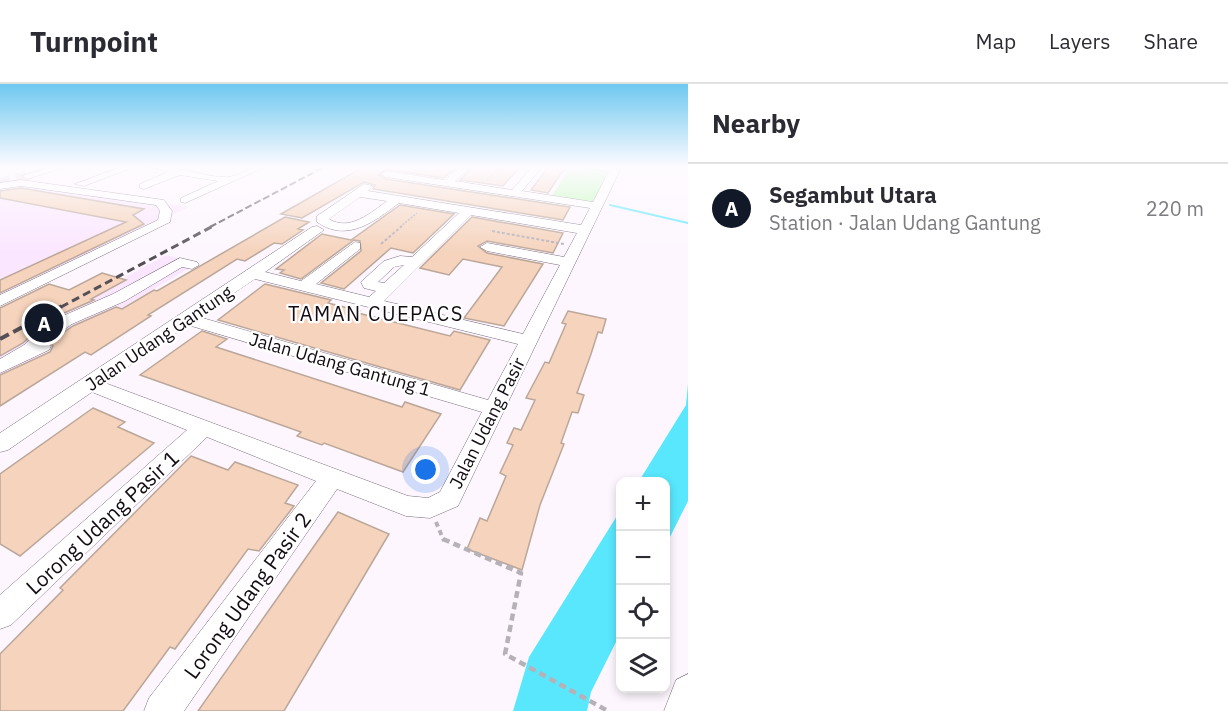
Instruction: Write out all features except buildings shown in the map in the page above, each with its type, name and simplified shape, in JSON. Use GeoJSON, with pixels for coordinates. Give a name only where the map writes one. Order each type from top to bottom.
{"type":"FeatureCollection","features":[{"type":"Feature","properties":{"kind":"street"},"geometry":{"type":"LineString","coordinates":[[0,301],[164,222],[166,211],[160,202],[107,195]]}},
{"type":"Feature","properties":{"kind":"street"},"geometry":{"type":"LineString","coordinates":[[185,200],[195,195]]}},
{"type":"Feature","properties":{"kind":"street"},"geometry":{"type":"LineString","coordinates":[[354,195],[321,219],[344,228],[357,228],[398,199]]}},
{"type":"Feature","properties":{"kind":"street"},"geometry":{"type":"LineString","coordinates":[[372,195],[468,211],[577,246]]}},
{"type":"Feature","properties":{"kind":"street"},"geometry":{"type":"LineString","coordinates":[[529,195],[597,206]]}},
{"type":"Feature","properties":{"kind":"street","name":"Jalan Udang Pasir"},"geometry":{"type":"LineString","coordinates":[[430,508],[449,499],[602,195]]}},
{"type":"Feature","properties":{"kind":"street"},"geometry":{"type":"LineString","coordinates":[[374,303],[388,290],[370,285],[369,282],[392,260],[416,262],[468,211]]}},
{"type":"Feature","properties":{"kind":"street","name":"Jalan Udang Gantung"},"geometry":{"type":"LineString","coordinates":[[0,444],[317,231]]}},
{"type":"Feature","properties":{"kind":"street"},"geometry":{"type":"LineString","coordinates":[[304,286],[355,246]]}},
{"type":"Feature","properties":{"kind":"street"},"geometry":{"type":"LineString","coordinates":[[487,247],[577,246]]}},
{"type":"Feature","properties":{"kind":"street"},"geometry":{"type":"LineString","coordinates":[[0,367],[31,349],[54,343],[106,314],[110,302],[180,262],[192,265]]}},
{"type":"Feature","properties":{"kind":"street"},"geometry":{"type":"LineString","coordinates":[[253,274],[529,341]]}},
{"type":"Feature","properties":{"kind":"street"},"geometry":{"type":"LineString","coordinates":[[0,311],[29,296],[20,291]]}},
{"type":"Feature","properties":{"kind":"street","name":"Jalan Udang Gantung 1"},"geometry":{"type":"LineString","coordinates":[[186,319],[495,409]]}},
{"type":"Feature","properties":{"kind":"street"},"geometry":{"type":"LineString","coordinates":[[90,384],[406,506],[430,508]]}},
{"type":"Feature","properties":{"kind":"street","name":"Lorong Udang Pasir 1"},"geometry":{"type":"LineString","coordinates":[[0,615],[203,428]]}},
{"type":"Feature","properties":{"kind":"street","name":"Lorong Udang Pasir 2"},"geometry":{"type":"LineString","coordinates":[[162,711],[332,478]]}},
{"type":"Feature","properties":{"kind":"street"},"geometry":{"type":"LineString","coordinates":[[682,711],[688,692]]}},
{"type":"Feature","properties":{"kind":"path"},"geometry":{"type":"LineString","coordinates":[[381,244],[428,204]]}},
{"type":"Feature","properties":{"kind":"path"},"geometry":{"type":"LineString","coordinates":[[492,231],[577,246]]}},
{"type":"Feature","properties":{"kind":"path"},"geometry":{"type":"LineString","coordinates":[[430,508],[444,541],[521,573],[505,654],[608,711]]}},
{"type":"Feature","properties":{"kind":"shaded area"},"geometry":{"type":"Polygon","coordinates":[[[0,195],[104,195],[189,207],[0,299],[0,195]]]}},
{"type":"Feature","properties":{"kind":"shaded area"},"geometry":{"type":"Polygon","coordinates":[[[166,255],[198,263],[0,379],[0,345],[166,255]]]}},
{"type":"Feature","properties":{"kind":"green space"},"geometry":{"type":"Polygon","coordinates":[[[552,195],[597,195],[593,204],[551,197],[552,195]]]}},
{"type":"Feature","properties":{"kind":"water"},"geometry":{"type":"Polygon","coordinates":[[[688,384],[688,501],[670,537],[670,477],[641,477],[686,405],[688,384]]]}},
{"type":"Feature","properties":{"kind":"water"},"geometry":{"type":"Polygon","coordinates":[[[616,517],[616,642],[591,692],[587,711],[513,711],[529,657],[616,517]]]}},
{"type":"Feature","properties":{"kind":"waterway"},"geometry":{"type":"LineString","coordinates":[[610,205],[688,223]]}},
{"type":"Feature","properties":{"kind":"railway"},"geometry":{"type":"LineString","coordinates":[[210,227],[270,195]]}},
{"type":"Feature","properties":{"kind":"railway"},"geometry":{"type":"LineString","coordinates":[[61,307],[213,226]]}},
{"type":"Feature","properties":{"kind":"railway"},"geometry":{"type":"LineString","coordinates":[[0,339],[64,305]]}},
{"type":"Feature","properties":{"kind":"place","name":"Segambut Utara"},"geometry":{"type":"Point","coordinates":[44,323]}},
{"type":"Feature","properties":{"kind":"district","name":"TAMAN CUEPACS"},"geometry":{"type":"Point","coordinates":[376,313]}}]}
